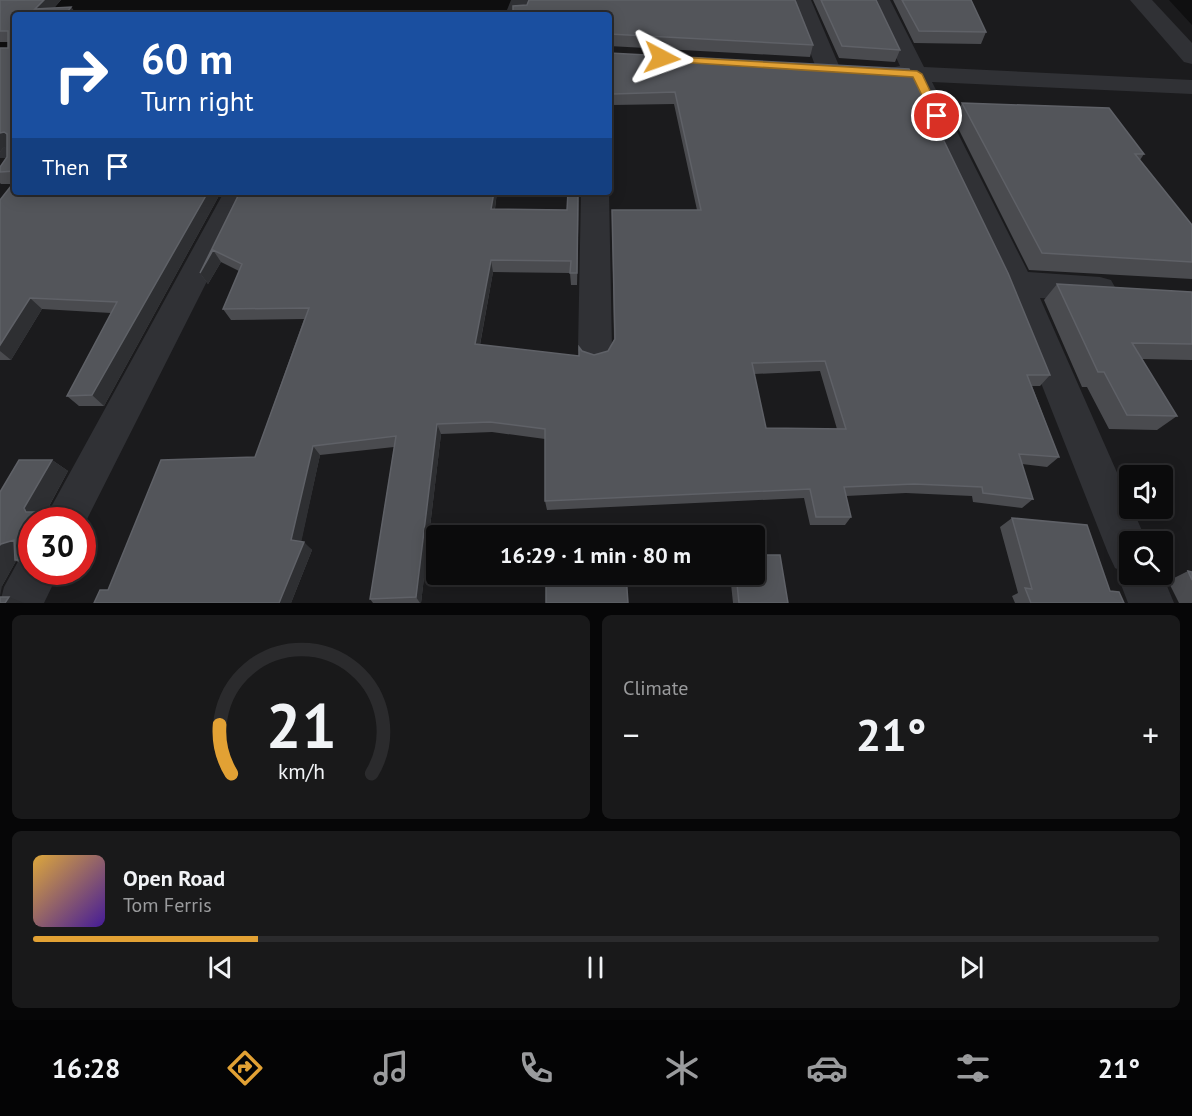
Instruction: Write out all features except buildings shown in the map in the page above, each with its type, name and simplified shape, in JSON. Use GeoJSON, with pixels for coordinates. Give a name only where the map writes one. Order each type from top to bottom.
{"type":"FeatureCollection","features":[{"type":"Feature","properties":{"kind":"street"},"geometry":{"type":"LineString","coordinates":[[801,0],[839,69],[1192,87]]}},
{"type":"Feature","properties":{"kind":"street"},"geometry":{"type":"LineString","coordinates":[[880,0],[1018,284],[1121,531]]}},
{"type":"Feature","properties":{"kind":"street"},"geometry":{"type":"LineString","coordinates":[[1140,0],[1192,57]]}},
{"type":"Feature","properties":{"kind":"street"},"geometry":{"type":"LineString","coordinates":[[0,172],[12,158]]}},
{"type":"Feature","properties":{"kind":"street"},"geometry":{"type":"LineString","coordinates":[[72,507],[165,336],[236,195]]}},
{"type":"Feature","properties":{"kind":"street"},"geometry":{"type":"LineString","coordinates":[[595,195],[595,350]]}},
{"type":"Feature","properties":{"kind":"street"},"geometry":{"type":"LineString","coordinates":[[1018,284],[1134,291]]}},
{"type":"Feature","properties":{"kind":"street"},"geometry":{"type":"LineString","coordinates":[[20,603],[30,585]]}},
{"type":"Feature","properties":{"kind":"street"},"geometry":{"type":"LineString","coordinates":[[1143,585],[1150,603]]}},
{"type":"Feature","properties":{"kind":"shaded area"},"geometry":{"type":"Polygon","coordinates":[[[557,0],[1169,0],[1192,25],[1192,603],[0,603],[0,61],[12,166],[12,195],[612,195],[612,12],[599,12],[557,0]]]}},
{"type":"Feature","properties":{"kind":"route"},"geometry":{"type":"LineString","coordinates":[[662,58],[917,74],[937,116]]}}]}
